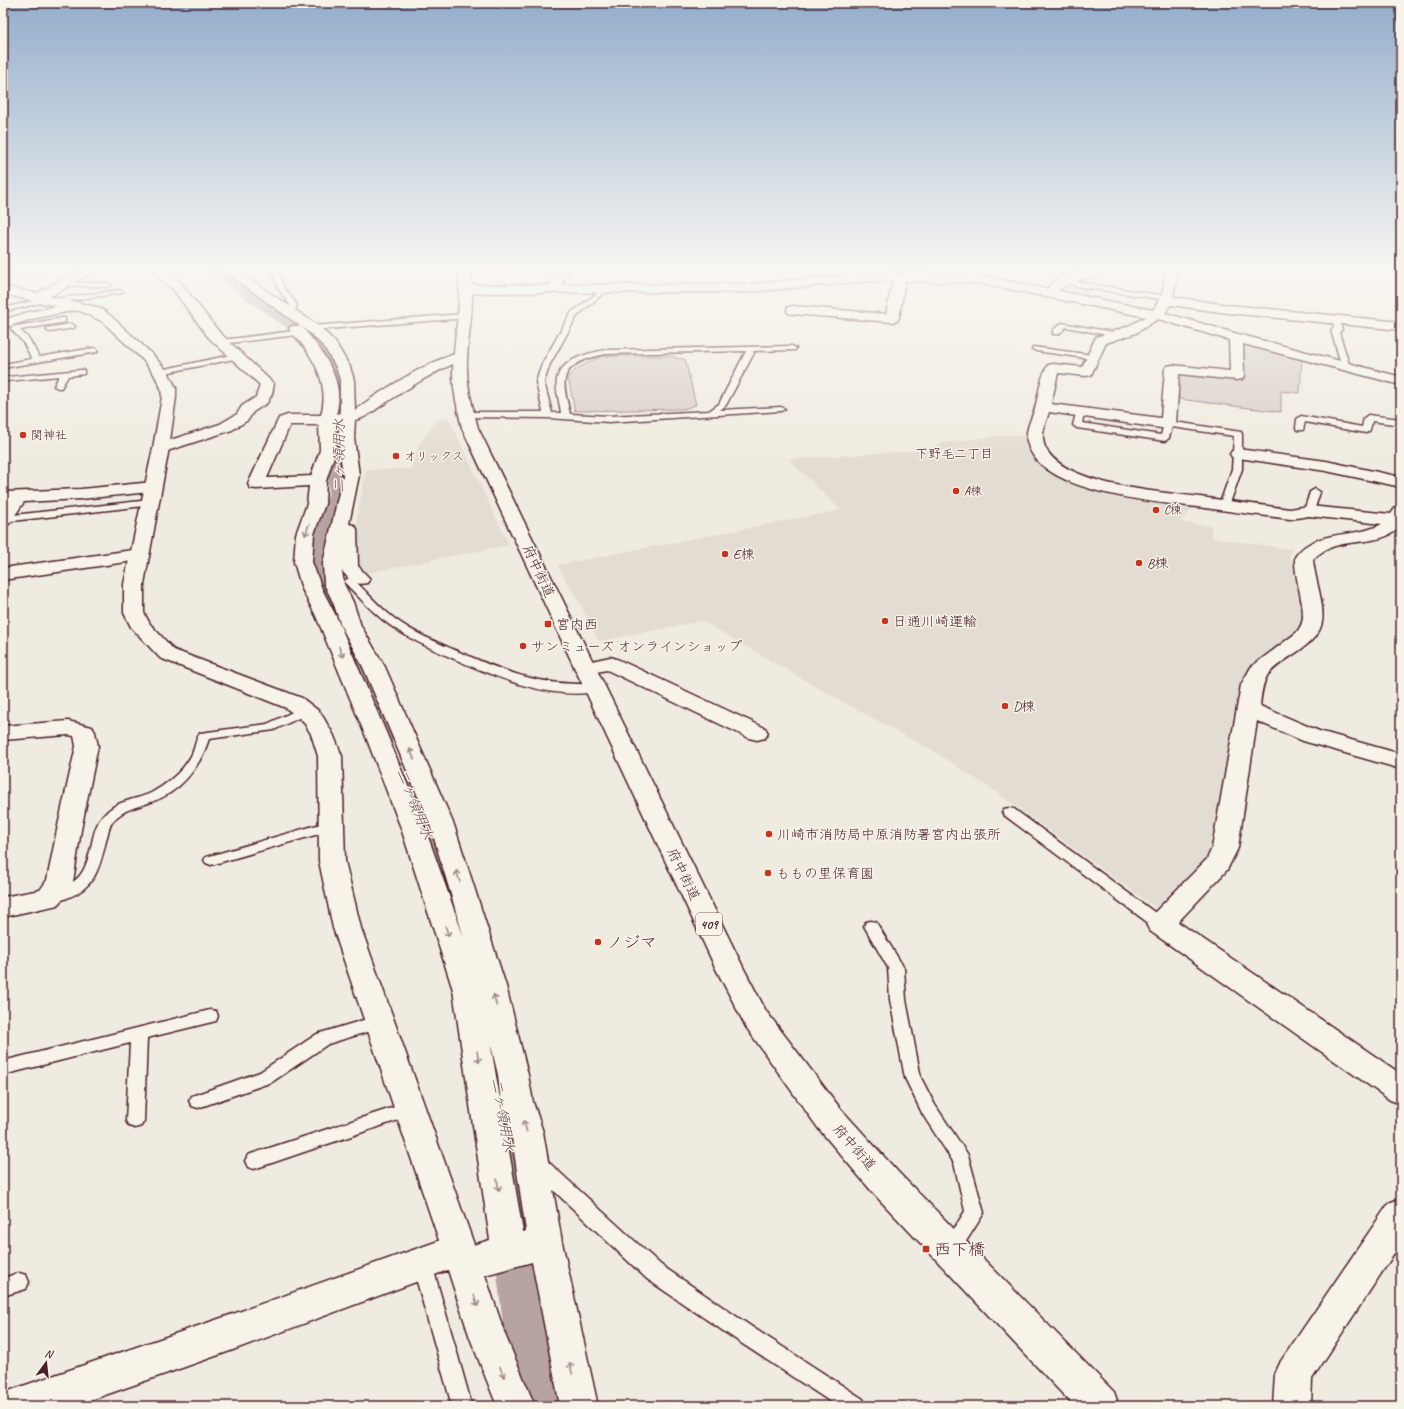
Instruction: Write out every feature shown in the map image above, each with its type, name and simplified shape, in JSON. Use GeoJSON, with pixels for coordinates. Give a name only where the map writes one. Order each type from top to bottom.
{"type":"FeatureCollection","features":[{"type":"Feature","properties":{"kind":"main road"},"geometry":{"type":"LineString","coordinates":[[121,334],[160,372],[169,392],[162,448],[151,495],[134,584],[134,613],[141,627],[167,654],[294,703],[312,717],[322,734],[330,756],[332,861],[347,928],[488,1338],[516,1406]]}},
{"type":"Feature","properties":{"kind":"main road"},"geometry":{"type":"LineString","coordinates":[[162,448],[226,427],[244,417],[247,409],[262,400],[266,394],[267,384],[213,334]]}},
{"type":"Feature","properties":{"kind":"main road"},"geometry":{"type":"LineString","coordinates":[[309,334],[313,348],[330,382],[331,406],[343,418],[362,467],[350,520],[348,544],[348,566],[355,580]]}},
{"type":"Feature","properties":{"kind":"main road"},"geometry":{"type":"LineString","coordinates":[[314,334],[330,345],[343,367],[346,380],[343,418],[351,475],[332,563],[334,584],[343,602],[351,626],[374,667],[442,825],[492,986],[513,1075],[517,1102],[527,1132],[531,1158],[530,1246]]}},
{"type":"Feature","properties":{"kind":"main road","name":"府中街道"},"geometry":{"type":"LineString","coordinates":[[462,334],[460,356],[460,386],[470,428],[730,969],[756,1019],[790,1067],[830,1118],[886,1183],[1100,1406]]}},
{"type":"Feature","properties":{"kind":"main road"},"geometry":{"type":"LineString","coordinates":[[1118,334],[1102,340],[1093,357],[1092,364],[1086,372],[1053,368],[1047,385],[1035,441],[1040,453],[1050,463],[1086,482],[1117,490],[1290,514],[1309,511],[1400,522]]}},
{"type":"Feature","properties":{"kind":"main road"},"geometry":{"type":"LineString","coordinates":[[1222,334],[1401,381]]}},
{"type":"Feature","properties":{"kind":"main road"},"geometry":{"type":"LineString","coordinates":[[1043,407],[1168,424],[1172,369],[1237,376],[1236,338]]}},
{"type":"Feature","properties":{"kind":"main road"},"geometry":{"type":"LineString","coordinates":[[317,487],[256,484],[284,421],[343,418],[364,410],[444,362],[460,356]]}},
{"type":"Feature","properties":{"kind":"main road"},"geometry":{"type":"LineString","coordinates":[[343,418],[328,450],[317,487],[316,504],[305,534],[303,545],[303,562],[312,589],[326,616],[413,828],[467,990],[530,1246],[579,1406]]}},
{"type":"Feature","properties":{"kind":"main road"},"geometry":{"type":"LineString","coordinates":[[1238,454],[1326,466],[1401,482]]}},
{"type":"Feature","properties":{"kind":"main road"},"geometry":{"type":"LineString","coordinates":[[3,520],[11,497],[81,494],[151,495]]}},
{"type":"Feature","properties":{"kind":"main road"},"geometry":{"type":"LineString","coordinates":[[1400,522],[1370,535],[1340,539],[1325,543],[1313,549],[1304,557],[1304,568],[1313,616],[1311,627],[1303,637],[1259,672],[1252,685],[1225,848],[1218,864],[1160,924],[1401,1091]]}},
{"type":"Feature","properties":{"kind":"main road"},"geometry":{"type":"LineString","coordinates":[[3,574],[140,555]]}},
{"type":"Feature","properties":{"kind":"main road"},"geometry":{"type":"LineString","coordinates":[[590,678],[610,663],[757,733]]}},
{"type":"Feature","properties":{"kind":"main road"},"geometry":{"type":"LineString","coordinates":[[1248,708],[1311,736],[1401,762]]}},
{"type":"Feature","properties":{"kind":"main road"},"geometry":{"type":"LineString","coordinates":[[3,733],[68,728],[84,732],[87,746],[69,830],[60,882],[49,898],[3,907]]}},
{"type":"Feature","properties":{"kind":"main road"},"geometry":{"type":"LineString","coordinates":[[1292,1406],[1291,1401],[1294,1374],[1401,1214]]}},
{"type":"Feature","properties":{"kind":"main road"},"geometry":{"type":"LineString","coordinates":[[20,1406],[422,1264],[530,1246]]}},
{"type":"Feature","properties":{"kind":"lane"},"geometry":{"type":"LineString","coordinates":[[32,334],[21,336],[38,360]]}},
{"type":"Feature","properties":{"kind":"lane"},"geometry":{"type":"LineString","coordinates":[[222,342],[281,334]]}},
{"type":"Feature","properties":{"kind":"lane"},"geometry":{"type":"LineString","coordinates":[[548,415],[540,382],[546,364],[563,334]]}},
{"type":"Feature","properties":{"kind":"lane"},"geometry":{"type":"LineString","coordinates":[[1336,334],[1346,367]]}},
{"type":"Feature","properties":{"kind":"lane"},"geometry":{"type":"LineString","coordinates":[[566,416],[561,379],[565,371],[574,363],[591,354],[606,352],[792,348]]}},
{"type":"Feature","properties":{"kind":"lane"},"geometry":{"type":"LineString","coordinates":[[711,413],[722,405],[750,353],[749,349]]}},
{"type":"Feature","properties":{"kind":"lane"},"geometry":{"type":"LineString","coordinates":[[1036,349],[1093,357]]}},
{"type":"Feature","properties":{"kind":"lane"},"geometry":{"type":"LineString","coordinates":[[3,366],[94,350]]}},
{"type":"Feature","properties":{"kind":"lane"},"geometry":{"type":"LineString","coordinates":[[160,372],[236,356]]}},
{"type":"Feature","properties":{"kind":"lane"},"geometry":{"type":"LineString","coordinates":[[13,364],[6,381],[81,372]]}},
{"type":"Feature","properties":{"kind":"lane"},"geometry":{"type":"LineString","coordinates":[[58,386],[65,374]]}},
{"type":"Feature","properties":{"kind":"lane"},"geometry":{"type":"LineString","coordinates":[[466,415],[548,415],[609,419],[781,409]]}},
{"type":"Feature","properties":{"kind":"lane"},"geometry":{"type":"LineString","coordinates":[[1300,428],[1301,419],[1366,430],[1368,418],[1401,422]]}},
{"type":"Feature","properties":{"kind":"lane"},"geometry":{"type":"LineString","coordinates":[[1168,424],[1238,434],[1237,469],[1224,506]]}},
{"type":"Feature","properties":{"kind":"lane"},"geometry":{"type":"LineString","coordinates":[[1309,511],[1315,492]]}},
{"type":"Feature","properties":{"kind":"lane"},"geometry":{"type":"LineString","coordinates":[[3,520],[151,495]]}},
{"type":"Feature","properties":{"kind":"lane"},"geometry":{"type":"LineString","coordinates":[[355,580],[390,620],[419,639],[495,672],[522,683],[555,689],[574,690],[590,678]]}},
{"type":"Feature","properties":{"kind":"lane"},"geometry":{"type":"LineString","coordinates":[[49,898],[64,895],[78,888],[87,880],[93,864],[101,832],[108,818],[117,810],[133,802],[155,796],[169,787],[188,769],[197,756],[204,736],[270,727],[303,711]]}},
{"type":"Feature","properties":{"kind":"lane"},"geometry":{"type":"LineString","coordinates":[[1009,812],[1160,924]]}},
{"type":"Feature","properties":{"kind":"lane"},"geometry":{"type":"LineString","coordinates":[[211,860],[331,826]]}},
{"type":"Feature","properties":{"kind":"lane"},"geometry":{"type":"LineString","coordinates":[[871,926],[896,968],[898,1000],[913,1078],[929,1110],[962,1161],[975,1213],[950,1248]]}},
{"type":"Feature","properties":{"kind":"lane"},"geometry":{"type":"LineString","coordinates":[[3,1068],[210,1016]]}},
{"type":"Feature","properties":{"kind":"lane"},"geometry":{"type":"LineString","coordinates":[[198,1101],[266,1078],[323,1039],[380,1021]]}},
{"type":"Feature","properties":{"kind":"lane"},"geometry":{"type":"LineString","coordinates":[[135,1121],[139,1034]]}},
{"type":"Feature","properties":{"kind":"lane"},"geometry":{"type":"LineString","coordinates":[[254,1161],[410,1109]]}},
{"type":"Feature","properties":{"kind":"lane"},"geometry":{"type":"LineString","coordinates":[[531,1158],[654,1272],[745,1334],[856,1406]]}},
{"type":"Feature","properties":{"kind":"lane"},"geometry":{"type":"LineString","coordinates":[[422,1264],[462,1406]]}},
{"type":"Feature","properties":{"kind":"shaded area"},"geometry":{"type":"Polygon","coordinates":[[[1241,343],[1302,357],[1300,393],[1281,391],[1281,412],[1179,399],[1177,374],[1185,371],[1246,378],[1241,343]]]}},
{"type":"Feature","properties":{"kind":"shaded area"},"geometry":{"type":"Polygon","coordinates":[[[602,356],[675,356],[675,358],[685,359],[696,405],[683,409],[575,411],[568,378],[576,369],[602,356]]]}},
{"type":"Feature","properties":{"kind":"shaded area"},"geometry":{"type":"Polygon","coordinates":[[[438,419],[449,419],[509,545],[367,573],[358,565],[357,516],[366,470],[411,469],[419,445],[438,419]]]}},
{"type":"Feature","properties":{"kind":"shaded area"},"geometry":{"type":"Polygon","coordinates":[[[1004,435],[1029,436],[1061,474],[1198,505],[1179,522],[1211,526],[1212,538],[1291,549],[1289,559],[1297,562],[1302,615],[1301,622],[1296,631],[1287,640],[1255,665],[1212,848],[1207,858],[1156,908],[993,790],[933,751],[823,691],[702,621],[599,641],[580,604],[557,565],[841,510],[788,459],[929,450],[941,443],[1004,435]]]}},
{"type":"Feature","properties":{"kind":"waterway","name":"二ヶ領用水"},"geometry":{"type":"LineString","coordinates":[[310,334],[322,346],[338,378],[339,443],[343,492],[329,535],[318,556],[318,572],[385,732]]}},
{"type":"Feature","properties":{"kind":"waterway","name":"二ヶ領用水"},"geometry":{"type":"LineString","coordinates":[[408,787],[430,842],[453,911]]}},
{"type":"Feature","properties":{"kind":"waterway","name":"二ヶ領用水"},"geometry":{"type":"LineString","coordinates":[[482,1003],[507,1134],[545,1406]]}},
{"type":"Feature","properties":{"kind":"place","name":"関神社"},"geometry":{"type":"Point","coordinates":[23,435]}},
{"type":"Feature","properties":{"kind":"place","name":"オリックス"},"geometry":{"type":"Point","coordinates":[396,456]}},
{"type":"Feature","properties":{"kind":"place","name":"A棟"},"geometry":{"type":"Point","coordinates":[956,491]}},
{"type":"Feature","properties":{"kind":"place","name":"C棟"},"geometry":{"type":"Point","coordinates":[1156,510]}},
{"type":"Feature","properties":{"kind":"place","name":"E棟"},"geometry":{"type":"Point","coordinates":[725,554]}},
{"type":"Feature","properties":{"kind":"place","name":"B棟"},"geometry":{"type":"Point","coordinates":[1139,563]}},
{"type":"Feature","properties":{"kind":"place","name":"日通川崎運輸"},"geometry":{"type":"Point","coordinates":[885,621]}},
{"type":"Feature","properties":{"kind":"place","name":"宮内西"},"geometry":{"type":"Point","coordinates":[548,624]}},
{"type":"Feature","properties":{"kind":"place","name":"サンミューズ オンラインショップ"},"geometry":{"type":"Point","coordinates":[523,646]}},
{"type":"Feature","properties":{"kind":"place","name":"D棟"},"geometry":{"type":"Point","coordinates":[1005,706]}},
{"type":"Feature","properties":{"kind":"place","name":"川崎市消防局中原消防署宮内出張所"},"geometry":{"type":"Point","coordinates":[769,834]}},
{"type":"Feature","properties":{"kind":"place","name":"ももの里保育園"},"geometry":{"type":"Point","coordinates":[768,873]}},
{"type":"Feature","properties":{"kind":"place","name":"ノジマ"},"geometry":{"type":"Point","coordinates":[598,942]}},
{"type":"Feature","properties":{"kind":"place","name":"西下橋"},"geometry":{"type":"Point","coordinates":[926,1249]}},
{"type":"Feature","properties":{"kind":"district","name":"下野毛二丁目"},"geometry":{"type":"Point","coordinates":[954,453]}}]}
